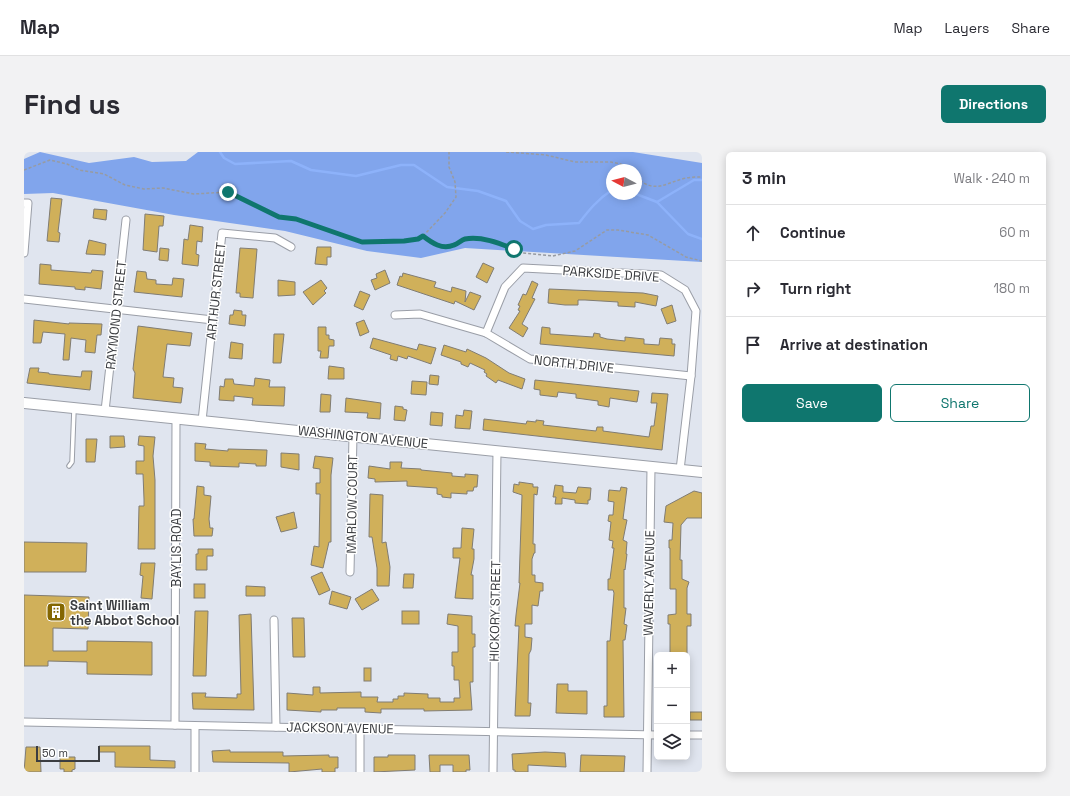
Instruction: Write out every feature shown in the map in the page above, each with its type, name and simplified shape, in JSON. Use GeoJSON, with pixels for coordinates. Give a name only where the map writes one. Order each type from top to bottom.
{"type":"FeatureCollection","features":[{"type":"Feature","properties":{"kind":"street"},"geometry":{"type":"LineString","coordinates":[[24,253],[26,203]]}},
{"type":"Feature","properties":{"kind":"street","name":"RAYMOND STREET"},"geometry":{"type":"LineString","coordinates":[[105,411],[126,220]]}},
{"type":"Feature","properties":{"kind":"street","name":"ARTHUR STREET"},"geometry":{"type":"LineString","coordinates":[[202,421],[222,233],[275,238],[291,247]]}},
{"type":"Feature","properties":{"kind":"street","name":"PARKSIDE DRIVE"},"geometry":{"type":"LineString","coordinates":[[486,334],[505,288],[523,268],[661,275],[685,290],[696,311],[691,376],[680,470]]}},
{"type":"Feature","properties":{"kind":"street"},"geometry":{"type":"LineString","coordinates":[[24,300],[213,320]]}},
{"type":"Feature","properties":{"kind":"street","name":"NORTH DRIVE"},"geometry":{"type":"LineString","coordinates":[[395,315],[420,314],[486,334],[530,359],[691,376]]}},
{"type":"Feature","properties":{"kind":"street","name":"WASHINGTON AVENUE"},"geometry":{"type":"LineString","coordinates":[[24,402],[702,472]]}},
{"type":"Feature","properties":{"kind":"street","name":"BAYLIS ROAD"},"geometry":{"type":"LineString","coordinates":[[175,725],[176,418]]}},
{"type":"Feature","properties":{"kind":"street","name":"MARLOW COURT"},"geometry":{"type":"LineString","coordinates":[[350,572],[353,436]]}},
{"type":"Feature","properties":{"kind":"street","name":"HICKORY STREET"},"geometry":{"type":"LineString","coordinates":[[493,772],[497,451]]}},
{"type":"Feature","properties":{"kind":"street","name":"WAVERLY AVENUE"},"geometry":{"type":"LineString","coordinates":[[647,772],[651,467]]}},
{"type":"Feature","properties":{"kind":"street"},"geometry":{"type":"LineString","coordinates":[[274,620],[276,727]]}},
{"type":"Feature","properties":{"kind":"street","name":"JACKSON AVENUE"},"geometry":{"type":"LineString","coordinates":[[24,722],[654,735]]}},
{"type":"Feature","properties":{"kind":"street"},"geometry":{"type":"LineString","coordinates":[[195,726],[195,772]]}},
{"type":"Feature","properties":{"kind":"street"},"geometry":{"type":"LineString","coordinates":[[360,729],[360,772]]}},
{"type":"Feature","properties":{"kind":"street"},"geometry":{"type":"LineString","coordinates":[[690,735],[702,735]]}},
{"type":"Feature","properties":{"kind":"lane"},"geometry":{"type":"LineString","coordinates":[[68,466],[72,462],[74,408]]}},
{"type":"Feature","properties":{"kind":"path"},"geometry":{"type":"LineString","coordinates":[[24,170],[50,160],[67,164],[79,170],[104,174],[125,184],[144,189],[163,188],[194,194],[228,192],[279,217],[296,219],[362,242],[404,241],[418,239],[423,236],[445,213],[456,197],[455,182],[449,167],[449,152]]}},
{"type":"Feature","properties":{"kind":"path"},"geometry":{"type":"LineString","coordinates":[[506,152],[546,155],[574,162],[611,162],[621,164]]}},
{"type":"Feature","properties":{"kind":"path"},"geometry":{"type":"LineString","coordinates":[[642,182],[654,186],[669,185],[685,178],[702,177]]}},
{"type":"Feature","properties":{"kind":"path"},"geometry":{"type":"LineString","coordinates":[[423,236],[431,242],[443,247],[454,245],[464,239],[479,240],[497,242],[523,253],[553,256],[575,251],[607,230],[618,230],[648,235],[686,257],[702,261]]}},
{"type":"Feature","properties":{"kind":"shaded area"},"geometry":{"type":"Polygon","coordinates":[[[40,152],[89,163],[134,157],[152,162],[186,161],[198,152],[633,152],[702,163],[702,262],[465,248],[421,258],[367,251],[285,231],[174,215],[53,193],[24,194],[24,159],[40,152]]]}},
{"type":"Feature","properties":{"kind":"building"},"geometry":{"type":"Polygon","coordinates":[[[51,198],[62,199],[58,232],[60,233],[59,242],[47,241],[51,198]]]}},
{"type":"Feature","properties":{"kind":"building"},"geometry":{"type":"Polygon","coordinates":[[[94,209],[107,210],[106,220],[93,218],[94,209]]]}},
{"type":"Feature","properties":{"kind":"building"},"geometry":{"type":"Polygon","coordinates":[[[145,214],[164,216],[163,226],[159,226],[157,252],[143,250],[145,214]]]}},
{"type":"Feature","properties":{"kind":"building"},"geometry":{"type":"Polygon","coordinates":[[[190,225],[203,227],[202,242],[197,241],[196,254],[199,255],[198,266],[182,264],[184,239],[188,240],[190,225]]]}},
{"type":"Feature","properties":{"kind":"building"},"geometry":{"type":"Polygon","coordinates":[[[89,240],[106,244],[105,255],[86,254],[89,240]]]}},
{"type":"Feature","properties":{"kind":"building"},"geometry":{"type":"Polygon","coordinates":[[[317,247],[331,247],[331,257],[327,257],[327,265],[315,264],[317,247]]]}},
{"type":"Feature","properties":{"kind":"building"},"geometry":{"type":"Polygon","coordinates":[[[160,248],[169,249],[168,261],[159,260],[160,248]]]}},
{"type":"Feature","properties":{"kind":"building"},"geometry":{"type":"Polygon","coordinates":[[[240,248],[257,249],[253,298],[240,297],[240,293],[236,293],[240,248]]]}},
{"type":"Feature","properties":{"kind":"building"},"geometry":{"type":"Polygon","coordinates":[[[483,263],[494,268],[487,283],[476,277],[483,263]]]}},
{"type":"Feature","properties":{"kind":"building"},"geometry":{"type":"Polygon","coordinates":[[[40,264],[51,265],[51,270],[91,273],[92,270],[103,271],[101,289],[85,287],[85,290],[75,289],[75,287],[39,284],[40,264]]]}},
{"type":"Feature","properties":{"kind":"building"},"geometry":{"type":"Polygon","coordinates":[[[385,270],[390,283],[375,290],[371,280],[377,278],[376,274],[385,270]]]}},
{"type":"Feature","properties":{"kind":"building"},"geometry":{"type":"Polygon","coordinates":[[[137,271],[146,272],[147,279],[156,280],[156,284],[172,285],[173,278],[184,279],[182,297],[134,292],[137,271]]]}},
{"type":"Feature","properties":{"kind":"building"},"geometry":{"type":"Polygon","coordinates":[[[403,273],[436,282],[434,287],[451,292],[452,287],[466,291],[465,302],[470,292],[481,296],[474,310],[455,301],[454,304],[397,285],[400,276],[402,277],[403,273]]]}},
{"type":"Feature","properties":{"kind":"building"},"geometry":{"type":"Polygon","coordinates":[[[278,280],[295,282],[295,295],[278,296],[278,280]]]}},
{"type":"Feature","properties":{"kind":"building"},"geometry":{"type":"Polygon","coordinates":[[[321,280],[327,288],[324,291],[326,293],[313,305],[303,292],[321,280]]]}},
{"type":"Feature","properties":{"kind":"building"},"geometry":{"type":"Polygon","coordinates":[[[532,281],[538,284],[532,298],[535,299],[522,324],[528,328],[523,337],[509,328],[520,311],[518,310],[520,306],[518,305],[523,294],[526,295],[532,281]]]}},
{"type":"Feature","properties":{"kind":"building"},"geometry":{"type":"Polygon","coordinates":[[[549,289],[643,293],[658,296],[656,306],[635,302],[635,307],[618,306],[618,302],[585,300],[578,300],[578,305],[565,305],[548,303],[549,289]]]}},
{"type":"Feature","properties":{"kind":"building"},"geometry":{"type":"Polygon","coordinates":[[[360,291],[370,295],[363,310],[354,306],[360,291]]]}},
{"type":"Feature","properties":{"kind":"building"},"geometry":{"type":"Polygon","coordinates":[[[672,305],[676,321],[667,324],[661,309],[672,305]]]}},
{"type":"Feature","properties":{"kind":"building"},"geometry":{"type":"Polygon","coordinates":[[[234,310],[242,311],[242,315],[246,315],[245,326],[229,324],[230,315],[233,315],[234,310]]]}},
{"type":"Feature","properties":{"kind":"building"},"geometry":{"type":"Polygon","coordinates":[[[34,320],[69,324],[102,324],[101,335],[97,335],[95,353],[85,352],[86,340],[71,338],[69,360],[63,360],[65,334],[43,332],[41,343],[33,343],[34,320]]]}},
{"type":"Feature","properties":{"kind":"building"},"geometry":{"type":"Polygon","coordinates":[[[364,320],[369,332],[360,336],[356,323],[364,320]]]}},
{"type":"Feature","properties":{"kind":"building"},"geometry":{"type":"Polygon","coordinates":[[[138,326],[192,333],[190,346],[167,344],[163,377],[174,378],[173,387],[183,388],[181,403],[133,398],[135,373],[133,369],[138,326]]]}},
{"type":"Feature","properties":{"kind":"building"},"geometry":{"type":"Polygon","coordinates":[[[318,327],[326,327],[326,335],[329,335],[329,339],[334,340],[334,346],[329,346],[328,358],[320,358],[321,351],[318,351],[318,327]]]}},
{"type":"Feature","properties":{"kind":"building"},"geometry":{"type":"Polygon","coordinates":[[[542,327],[550,328],[550,334],[593,337],[594,333],[600,334],[600,337],[607,339],[625,341],[625,337],[644,339],[644,344],[659,345],[660,338],[672,339],[672,344],[675,344],[674,356],[540,344],[542,327]]]}},
{"type":"Feature","properties":{"kind":"building"},"geometry":{"type":"Polygon","coordinates":[[[274,334],[284,334],[281,363],[273,363],[274,334]]]}},
{"type":"Feature","properties":{"kind":"building"},"geometry":{"type":"Polygon","coordinates":[[[373,338],[417,350],[419,344],[436,348],[431,364],[408,356],[407,359],[398,356],[397,361],[390,359],[391,355],[370,348],[373,338]]]}},
{"type":"Feature","properties":{"kind":"building"},"geometry":{"type":"Polygon","coordinates":[[[231,342],[243,344],[242,359],[229,358],[231,342]]]}},
{"type":"Feature","properties":{"kind":"building"},"geometry":{"type":"Polygon","coordinates":[[[444,345],[466,352],[467,349],[486,358],[509,373],[525,379],[522,389],[498,380],[496,383],[486,376],[487,374],[484,372],[485,370],[470,363],[468,367],[461,364],[461,362],[441,355],[444,345]]]}},
{"type":"Feature","properties":{"kind":"building"},"geometry":{"type":"Polygon","coordinates":[[[329,366],[344,368],[344,379],[328,379],[329,366]]]}},
{"type":"Feature","properties":{"kind":"building"},"geometry":{"type":"Polygon","coordinates":[[[30,368],[39,368],[38,372],[49,374],[81,377],[82,371],[92,371],[90,390],[27,383],[30,368]]]}},
{"type":"Feature","properties":{"kind":"building"},"geometry":{"type":"Polygon","coordinates":[[[430,375],[439,376],[438,385],[429,384],[430,375]]]}},
{"type":"Feature","properties":{"kind":"building"},"geometry":{"type":"Polygon","coordinates":[[[255,378],[270,380],[269,387],[285,387],[284,406],[252,405],[253,398],[234,396],[234,401],[219,400],[220,386],[224,387],[225,379],[233,379],[234,384],[254,386],[255,378]]]}},
{"type":"Feature","properties":{"kind":"building"},"geometry":{"type":"Polygon","coordinates":[[[535,380],[639,391],[637,402],[610,398],[609,407],[598,405],[598,401],[576,398],[576,394],[558,392],[557,397],[540,395],[540,390],[534,389],[535,380]]]}},
{"type":"Feature","properties":{"kind":"building"},"geometry":{"type":"Polygon","coordinates":[[[412,381],[427,382],[426,395],[411,394],[412,381]]]}},
{"type":"Feature","properties":{"kind":"building"},"geometry":{"type":"Polygon","coordinates":[[[652,393],[668,394],[662,450],[483,430],[484,419],[526,424],[527,421],[536,422],[536,420],[544,421],[543,425],[596,431],[597,427],[603,427],[603,431],[649,437],[651,426],[654,426],[657,403],[651,403],[652,393]]]}},
{"type":"Feature","properties":{"kind":"building"},"geometry":{"type":"Polygon","coordinates":[[[321,394],[331,395],[330,412],[320,412],[321,394]]]}},
{"type":"Feature","properties":{"kind":"building"},"geometry":{"type":"Polygon","coordinates":[[[346,398],[381,403],[380,419],[367,418],[368,413],[345,412],[346,398]]]}},
{"type":"Feature","properties":{"kind":"building"},"geometry":{"type":"Polygon","coordinates":[[[395,406],[403,407],[403,409],[407,410],[405,421],[394,420],[395,406]]]}},
{"type":"Feature","properties":{"kind":"building"},"geometry":{"type":"Polygon","coordinates":[[[464,410],[472,411],[470,429],[455,428],[456,415],[463,416],[464,410]]]}},
{"type":"Feature","properties":{"kind":"building"},"geometry":{"type":"Polygon","coordinates":[[[431,412],[443,413],[442,426],[430,425],[431,412]]]}},
{"type":"Feature","properties":{"kind":"building"},"geometry":{"type":"Polygon","coordinates":[[[110,436],[124,436],[125,447],[110,448],[110,436]]]}},
{"type":"Feature","properties":{"kind":"building"},"geometry":{"type":"Polygon","coordinates":[[[139,436],[155,437],[153,456],[155,480],[155,549],[138,549],[139,506],[144,506],[143,474],[136,474],[136,461],[144,461],[144,446],[138,445],[139,436]]]}},
{"type":"Feature","properties":{"kind":"building"},"geometry":{"type":"Polygon","coordinates":[[[86,439],[97,439],[95,462],[86,462],[86,439]]]}},
{"type":"Feature","properties":{"kind":"building"},"geometry":{"type":"Polygon","coordinates":[[[195,443],[206,444],[205,449],[228,451],[228,449],[267,450],[266,466],[239,463],[239,467],[210,466],[210,462],[195,461],[195,443]]]}},
{"type":"Feature","properties":{"kind":"building"},"geometry":{"type":"Polygon","coordinates":[[[281,453],[299,454],[299,470],[281,467],[281,453]]]}},
{"type":"Feature","properties":{"kind":"building"},"geometry":{"type":"Polygon","coordinates":[[[315,456],[333,458],[331,475],[331,542],[329,542],[323,568],[311,565],[314,546],[319,547],[320,494],[316,494],[316,483],[320,483],[320,469],[313,468],[315,456]]]}},
{"type":"Feature","properties":{"kind":"building"},"geometry":{"type":"Polygon","coordinates":[[[390,462],[402,462],[401,468],[452,473],[452,476],[465,477],[465,474],[478,475],[477,487],[474,487],[473,491],[467,491],[467,494],[451,493],[451,498],[442,497],[442,495],[437,494],[437,488],[407,486],[407,481],[375,482],[375,479],[368,478],[369,466],[390,469],[390,462]]]}},
{"type":"Feature","properties":{"kind":"building"},"geometry":{"type":"Polygon","coordinates":[[[519,482],[533,484],[533,487],[538,487],[537,495],[534,494],[533,544],[535,544],[535,553],[532,559],[532,575],[535,575],[535,582],[543,583],[543,591],[540,591],[538,606],[532,605],[532,624],[525,624],[525,637],[532,638],[531,650],[529,654],[528,703],[531,703],[530,716],[515,716],[519,626],[515,626],[520,583],[522,495],[513,492],[514,484],[519,485],[519,482]]]}},
{"type":"Feature","properties":{"kind":"building"},"geometry":{"type":"Polygon","coordinates":[[[555,485],[563,486],[563,492],[576,493],[578,487],[591,488],[590,500],[588,500],[588,504],[575,503],[575,500],[562,498],[562,504],[555,504],[556,497],[553,497],[555,485]]]}},
{"type":"Feature","properties":{"kind":"building"},"geometry":{"type":"Polygon","coordinates":[[[197,486],[204,487],[204,495],[211,496],[209,519],[210,528],[213,528],[212,536],[194,536],[193,519],[197,486]]]}},
{"type":"Feature","properties":{"kind":"building"},"geometry":{"type":"Polygon","coordinates":[[[621,487],[627,488],[623,519],[627,520],[623,540],[627,542],[625,570],[624,569],[624,608],[626,608],[624,624],[627,625],[625,640],[623,640],[624,717],[604,717],[604,706],[607,706],[607,641],[610,641],[614,593],[613,590],[608,590],[608,579],[610,579],[614,548],[612,548],[613,541],[609,540],[611,522],[608,521],[609,515],[613,515],[614,502],[608,501],[609,490],[620,491],[621,487]]]}},
{"type":"Feature","properties":{"kind":"building"},"geometry":{"type":"Polygon","coordinates":[[[694,491],[702,493],[702,518],[687,518],[681,525],[680,560],[682,560],[682,579],[689,582],[687,588],[687,614],[691,614],[691,626],[687,626],[687,652],[670,652],[670,624],[668,624],[668,615],[676,614],[676,589],[670,589],[669,540],[672,540],[673,523],[664,522],[666,506],[694,491]]]}},
{"type":"Feature","properties":{"kind":"building"},"geometry":{"type":"Polygon","coordinates":[[[370,494],[383,495],[382,543],[386,542],[390,567],[389,586],[377,586],[377,568],[372,537],[369,537],[370,494]]]}},
{"type":"Feature","properties":{"kind":"building"},"geometry":{"type":"Polygon","coordinates":[[[294,512],[297,528],[281,532],[276,517],[294,512]]]}},
{"type":"Feature","properties":{"kind":"building"},"geometry":{"type":"Polygon","coordinates":[[[462,528],[474,529],[472,549],[474,549],[474,559],[471,575],[473,575],[473,599],[455,598],[460,558],[453,558],[453,548],[461,548],[462,528]]]}},
{"type":"Feature","properties":{"kind":"building"},"geometry":{"type":"Polygon","coordinates":[[[24,542],[87,543],[86,572],[24,572],[24,542]]]}},
{"type":"Feature","properties":{"kind":"building"},"geometry":{"type":"Polygon","coordinates":[[[198,549],[213,549],[213,556],[207,556],[207,570],[196,570],[196,554],[198,554],[198,549]]]}},
{"type":"Feature","properties":{"kind":"building"},"geometry":{"type":"Polygon","coordinates":[[[141,563],[155,563],[152,599],[141,598],[143,576],[140,575],[141,563]]]}},
{"type":"Feature","properties":{"kind":"building"},"geometry":{"type":"Polygon","coordinates":[[[322,572],[330,590],[319,595],[311,577],[322,572]]]}},
{"type":"Feature","properties":{"kind":"building"},"geometry":{"type":"Polygon","coordinates":[[[404,574],[414,574],[413,588],[403,588],[404,574]]]}},
{"type":"Feature","properties":{"kind":"building"},"geometry":{"type":"Polygon","coordinates":[[[194,584],[205,584],[205,598],[194,598],[194,584]]]}},
{"type":"Feature","properties":{"kind":"building"},"geometry":{"type":"Polygon","coordinates":[[[246,586],[265,587],[265,596],[246,596],[246,586]]]}},
{"type":"Feature","properties":{"kind":"building"},"geometry":{"type":"Polygon","coordinates":[[[372,589],[379,600],[362,610],[355,599],[372,589]]]}},
{"type":"Feature","properties":{"kind":"building"},"geometry":{"type":"Polygon","coordinates":[[[332,591],[351,597],[347,609],[329,604],[332,591]]]}},
{"type":"Feature","properties":{"kind":"building","name":"Saint William the Abbot School"},"geometry":{"type":"Polygon","coordinates":[[[24,595],[89,597],[88,629],[53,628],[53,651],[87,651],[87,641],[152,642],[152,675],[87,674],[87,662],[48,661],[48,666],[24,666],[24,595]]]}},
{"type":"Feature","properties":{"kind":"building"},"geometry":{"type":"Polygon","coordinates":[[[195,611],[208,611],[206,676],[193,676],[195,611]]]}},
{"type":"Feature","properties":{"kind":"building"},"geometry":{"type":"Polygon","coordinates":[[[402,611],[419,611],[419,624],[402,624],[402,611]]]}},
{"type":"Feature","properties":{"kind":"building"},"geometry":{"type":"Polygon","coordinates":[[[251,614],[254,710],[193,709],[192,693],[206,693],[205,697],[237,698],[237,694],[241,694],[239,615],[251,614]]]}},
{"type":"Feature","properties":{"kind":"building"},"geometry":{"type":"Polygon","coordinates":[[[448,614],[472,616],[472,634],[475,634],[475,647],[473,647],[473,682],[470,682],[472,710],[424,711],[424,709],[381,709],[381,713],[365,712],[365,708],[337,708],[337,710],[321,710],[321,712],[287,710],[287,693],[313,695],[313,687],[320,687],[320,693],[361,692],[361,697],[378,697],[377,702],[393,702],[393,699],[398,699],[398,696],[404,696],[404,693],[428,694],[428,698],[440,698],[440,702],[454,702],[454,698],[460,698],[459,680],[454,680],[454,666],[452,666],[452,652],[458,652],[458,626],[447,624],[448,614]]]}},
{"type":"Feature","properties":{"kind":"building"},"geometry":{"type":"Polygon","coordinates":[[[292,618],[304,618],[305,657],[293,657],[292,618]]]}},
{"type":"Feature","properties":{"kind":"building"},"geometry":{"type":"Polygon","coordinates":[[[364,668],[371,668],[371,681],[364,681],[364,668]]]}},
{"type":"Feature","properties":{"kind":"building"},"geometry":{"type":"Polygon","coordinates":[[[557,684],[568,684],[568,691],[587,691],[587,714],[556,713],[557,684]]]}},
{"type":"Feature","properties":{"kind":"building"},"geometry":{"type":"Polygon","coordinates":[[[690,712],[702,712],[702,720],[690,720],[690,712]]]}},
{"type":"Feature","properties":{"kind":"building"},"geometry":{"type":"Polygon","coordinates":[[[99,746],[150,746],[150,760],[175,761],[175,768],[115,767],[115,752],[99,752],[99,746]]]}},
{"type":"Feature","properties":{"kind":"building"},"geometry":{"type":"Polygon","coordinates":[[[26,747],[40,747],[41,772],[24,772],[26,747]]]}},
{"type":"Feature","properties":{"kind":"building"},"geometry":{"type":"Polygon","coordinates":[[[230,750],[230,752],[283,752],[283,756],[329,755],[329,757],[338,757],[338,768],[335,768],[335,772],[322,772],[322,769],[289,772],[289,763],[213,762],[212,751],[230,750]]]}},
{"type":"Feature","properties":{"kind":"building"},"geometry":{"type":"Polygon","coordinates":[[[545,752],[565,753],[566,767],[528,765],[528,772],[515,772],[515,770],[513,770],[512,754],[545,752]]]}},
{"type":"Feature","properties":{"kind":"building"},"geometry":{"type":"Polygon","coordinates":[[[388,755],[415,755],[415,770],[374,772],[374,757],[388,757],[388,755]]]}},
{"type":"Feature","properties":{"kind":"building"},"geometry":{"type":"Polygon","coordinates":[[[429,755],[469,755],[470,770],[466,770],[466,772],[453,772],[453,765],[440,765],[440,772],[430,772],[429,755]]]}},
{"type":"Feature","properties":{"kind":"building"},"geometry":{"type":"Polygon","coordinates":[[[581,755],[625,756],[624,772],[580,772],[581,755]]]}},
{"type":"Feature","properties":{"kind":"building"},"geometry":{"type":"Polygon","coordinates":[[[60,757],[75,757],[75,769],[72,770],[72,772],[64,772],[64,769],[60,769],[60,757]]]}},
{"type":"Feature","properties":{"kind":"waterway"},"geometry":{"type":"LineString","coordinates":[[220,152],[224,158],[235,164],[291,161],[311,170],[356,176],[401,165],[414,165],[447,187],[478,191],[506,201],[520,221],[533,229],[546,225],[579,223],[594,205],[606,194]]}},
{"type":"Feature","properties":{"kind":"waterway"},"geometry":{"type":"LineString","coordinates":[[657,202],[694,180],[702,180]]}},
{"type":"Feature","properties":{"kind":"waterway"},"geometry":{"type":"LineString","coordinates":[[642,196],[657,202],[688,234],[702,239]]}},
{"type":"Feature","properties":{"kind":"place","name":"Saint William the Abbot School"},"geometry":{"type":"Point","coordinates":[56,612]}},
{"type":"Feature","properties":{"kind":"route"},"geometry":{"type":"LineString","coordinates":[[228,192],[254,206],[270,211],[279,217],[296,219],[362,242],[404,241],[418,239],[423,236],[431,242],[443,247],[454,245],[464,239],[497,242],[514,249]]}}]}
